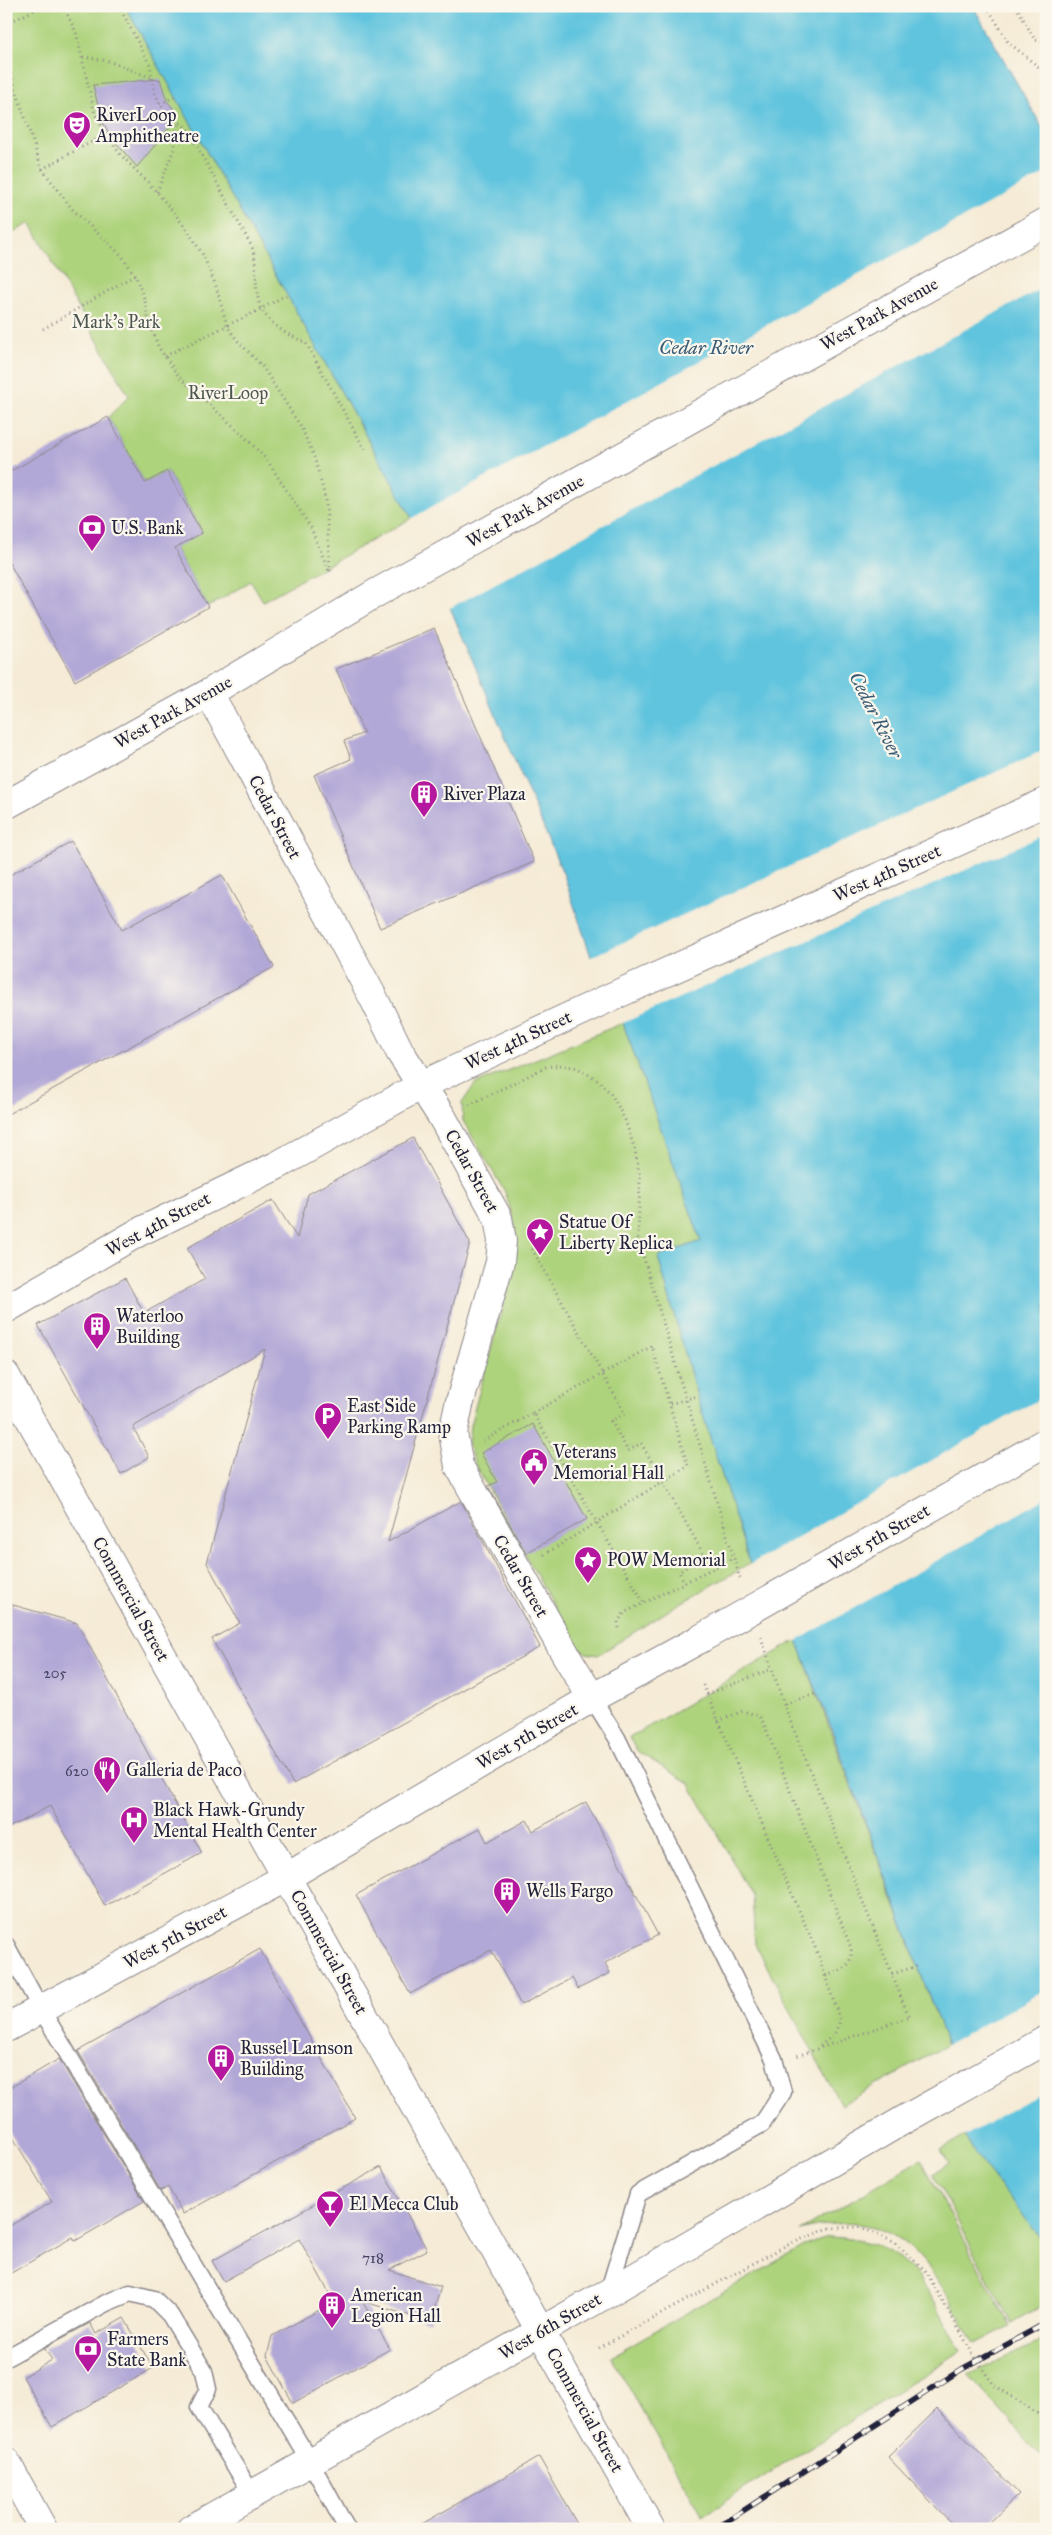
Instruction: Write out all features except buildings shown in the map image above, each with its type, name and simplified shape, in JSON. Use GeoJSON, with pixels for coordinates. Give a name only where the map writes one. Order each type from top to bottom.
{"type":"FeatureCollection","features":[{"type":"Feature","properties":{"kind":"street","name":"West Park Avenue"},"geometry":{"type":"LineString","coordinates":[[8,799],[209,692],[376,593],[1046,222]]}},
{"type":"Feature","properties":{"kind":"street","name":"Cedar Street"},"geometry":{"type":"LineString","coordinates":[[209,692],[374,998],[400,1052],[422,1085],[498,1218],[502,1241],[500,1262],[459,1405],[453,1433],[459,1466],[566,1656],[592,1698]]}},
{"type":"Feature","properties":{"kind":"street","name":"West 4th Street"},"geometry":{"type":"LineString","coordinates":[[6,1309],[139,1232],[278,1165],[422,1085],[554,1023],[1046,802]]}},
{"type":"Feature","properties":{"kind":"street","name":"Commercial Street"},"geometry":{"type":"LineString","coordinates":[[6,1376],[651,2529]]}},
{"type":"Feature","properties":{"kind":"street","name":"West 5th Street"},"geometry":{"type":"LineString","coordinates":[[6,2028],[287,1877],[592,1698],[700,1639],[1046,1442]]}},
{"type":"Feature","properties":{"kind":"street","name":"West 6th Street"},"geometry":{"type":"LineString","coordinates":[[191,2529],[608,2294],[907,2118],[1046,2040]]}},
{"type":"Feature","properties":{"kind":"street"},"geometry":{"type":"LineString","coordinates":[[6,2462],[44,2529]]}},
{"type":"Feature","properties":{"kind":"lane"},"geometry":{"type":"LineString","coordinates":[[592,1698],[617,1738],[775,2064],[783,2092],[762,2124],[638,2194],[608,2294]]}},
{"type":"Feature","properties":{"kind":"lane"},"geometry":{"type":"LineString","coordinates":[[6,1945],[41,2009],[310,2461],[346,2529]]}},
{"type":"Feature","properties":{"kind":"lane"},"geometry":{"type":"LineString","coordinates":[[6,2358],[130,2293],[154,2299],[170,2314],[204,2371],[208,2389],[199,2408],[252,2494]]}},
{"type":"Feature","properties":{"kind":"path"},"geometry":{"type":"LineString","coordinates":[[6,24],[42,6]]}},
{"type":"Feature","properties":{"kind":"path"},"geometry":{"type":"LineString","coordinates":[[6,60],[42,169],[72,209],[122,256],[135,275],[145,301],[149,322],[165,356],[179,377],[266,460],[311,528],[330,574],[326,501],[314,456],[301,427],[283,396],[262,366],[237,340],[228,326],[216,286],[203,255],[186,228],[157,192],[120,154],[106,134],[95,114],[76,32],[63,6]]}},
{"type":"Feature","properties":{"kind":"path"},"geometry":{"type":"LineString","coordinates":[[119,6],[150,65],[160,104],[178,122],[188,128],[252,248],[257,262],[254,279],[256,297],[261,309],[270,322],[284,332],[306,343],[365,450]]}},
{"type":"Feature","properties":{"kind":"path"},"geometry":{"type":"LineString","coordinates":[[987,6],[1008,42],[1046,73]]}},
{"type":"Feature","properties":{"kind":"path"},"geometry":{"type":"LineString","coordinates":[[1016,6],[1036,40],[1046,42]]}},
{"type":"Feature","properties":{"kind":"path"},"geometry":{"type":"LineString","coordinates":[[83,57],[108,60],[152,78]]}},
{"type":"Feature","properties":{"kind":"path"},"geometry":{"type":"LineString","coordinates":[[160,104],[176,96]]}},
{"type":"Feature","properties":{"kind":"path"},"geometry":{"type":"LineString","coordinates":[[157,192],[174,149],[178,122]]}},
{"type":"Feature","properties":{"kind":"path"},"geometry":{"type":"LineString","coordinates":[[42,169],[106,134]]}},
{"type":"Feature","properties":{"kind":"path"},"geometry":{"type":"LineString","coordinates":[[42,329],[135,275]]}},
{"type":"Feature","properties":{"kind":"path"},"geometry":{"type":"LineString","coordinates":[[165,356],[286,296]]}},
{"type":"Feature","properties":{"kind":"path"},"geometry":{"type":"LineString","coordinates":[[469,1105],[546,1067],[562,1065],[578,1068],[599,1081],[612,1095],[625,1120],[635,1150],[640,1178],[638,1238],[733,1558],[743,1585]]}},
{"type":"Feature","properties":{"kind":"path"},"geometry":{"type":"LineString","coordinates":[[530,1246],[624,1414],[612,1421],[628,1451],[641,1443],[704,1555],[679,1572],[684,1582]]}},
{"type":"Feature","properties":{"kind":"path"},"geometry":{"type":"LineString","coordinates":[[482,1442],[652,1346],[688,1466],[535,1561]]}},
{"type":"Feature","properties":{"kind":"path"},"geometry":{"type":"LineString","coordinates":[[670,1404],[697,1396]]}},
{"type":"Feature","properties":{"kind":"path"},"geometry":{"type":"LineString","coordinates":[[533,1413],[644,1603]]}},
{"type":"Feature","properties":{"kind":"path"},"geometry":{"type":"LineString","coordinates":[[619,1628],[618,1622],[624,1613],[733,1558]]}},
{"type":"Feature","properties":{"kind":"path"},"geometry":{"type":"LineString","coordinates":[[759,1632],[785,1704],[909,2017],[775,2064]]}},
{"type":"Feature","properties":{"kind":"path"},"geometry":{"type":"LineString","coordinates":[[707,1694],[772,1669]]}},
{"type":"Feature","properties":{"kind":"path"},"geometry":{"type":"LineString","coordinates":[[703,1685],[825,1976],[840,2021],[834,2035],[814,2050]]}},
{"type":"Feature","properties":{"kind":"path"},"geometry":{"type":"LineString","coordinates":[[785,1704],[818,1693]]}},
{"type":"Feature","properties":{"kind":"path"},"geometry":{"type":"LineString","coordinates":[[718,1721],[743,1711],[759,1716],[764,1724],[852,1948],[852,1958],[848,1967],[825,1976]]}},
{"type":"Feature","properties":{"kind":"path"},"geometry":{"type":"LineString","coordinates":[[892,1974],[918,1966]]}},
{"type":"Feature","properties":{"kind":"path"},"geometry":{"type":"LineString","coordinates":[[599,2348],[785,2246],[829,2228],[860,2227],[894,2242],[925,2270],[977,2361],[994,2385],[1046,2419]]}},
{"type":"Feature","properties":{"kind":"green space","name":"RiverLoop"},"geometry":{"type":"Polygon","coordinates":[[[6,6],[125,6],[412,518],[263,601],[251,581],[208,607],[175,548],[202,532],[167,471],[145,483],[108,417],[129,396],[30,223],[6,237],[6,6]]]}},
{"type":"Feature","properties":{"kind":"green space"},"geometry":{"type":"Polygon","coordinates":[[[623,1023],[701,1241],[658,1257],[697,1396],[750,1564],[679,1604],[598,1655],[586,1653],[576,1646],[475,1465],[468,1445],[470,1425],[512,1273],[517,1247],[514,1221],[505,1192],[463,1121],[462,1103],[475,1084],[623,1023]]]}},
{"type":"Feature","properties":{"kind":"green space"},"geometry":{"type":"Polygon","coordinates":[[[797,1640],[947,2045],[841,2105],[755,1944],[752,1896],[689,1783],[638,1752],[629,1738],[797,1640]]]}},
{"type":"Feature","properties":{"kind":"green space"},"geometry":{"type":"Polygon","coordinates":[[[965,2136],[976,2155],[1046,2245],[1046,2303],[1011,2323],[933,2174],[949,2163],[941,2150],[965,2136]]]}},
{"type":"Feature","properties":{"kind":"green space"},"geometry":{"type":"Polygon","coordinates":[[[921,2159],[1010,2326],[975,2344],[960,2316],[928,2267],[910,2248],[889,2233],[864,2225],[835,2224],[800,2231],[921,2159]]]}},
{"type":"Feature","properties":{"kind":"green space"},"geometry":{"type":"Polygon","coordinates":[[[827,2237],[855,2240],[878,2247],[897,2257],[925,2287],[961,2351],[702,2516],[611,2356],[805,2245],[827,2237]]]}},
{"type":"Feature","properties":{"kind":"green space"},"geometry":{"type":"Polygon","coordinates":[[[1046,2339],[1046,2461],[968,2375],[1046,2339]]]}},
{"type":"Feature","properties":{"kind":"water","name":"Cedar River"},"geometry":{"type":"Polygon","coordinates":[[[125,6],[973,6],[1046,134],[1046,2245],[976,2155],[965,2136],[947,2045],[829,1722],[797,1640],[750,1564],[697,1396],[658,1257],[701,1241],[623,1023],[591,957],[565,878],[412,518],[125,6]]]}},
{"type":"Feature","properties":{"kind":"pier"},"geometry":{"type":"Polygon","coordinates":[[[1046,173],[1046,286],[448,609],[410,519],[1046,173]]]}},
{"type":"Feature","properties":{"kind":"pier"},"geometry":{"type":"Polygon","coordinates":[[[1046,749],[1046,834],[621,1024],[589,958],[1046,749]]]}},
{"type":"Feature","properties":{"kind":"pier"},"geometry":{"type":"Polygon","coordinates":[[[1046,1395],[1046,1498],[795,1642],[747,1566],[1046,1395]]]}},
{"type":"Feature","properties":{"kind":"pier"},"geometry":{"type":"Polygon","coordinates":[[[1046,1989],[1046,2090],[963,2137],[945,2046],[1046,1989]]]}},
{"type":"Feature","properties":{"kind":"railway"},"geometry":{"type":"LineString","coordinates":[[715,2529],[962,2369],[1046,2323]]}},
{"type":"Feature","properties":{"kind":"place","name":"RiverLoop Amphitheatre"},"geometry":{"type":"Point","coordinates":[77,149]}},
{"type":"Feature","properties":{"kind":"place","name":"U.S. Bank"},"geometry":{"type":"Point","coordinates":[92,552]}},
{"type":"Feature","properties":{"kind":"place","name":"River Plaza"},"geometry":{"type":"Point","coordinates":[424,818]}},
{"type":"Feature","properties":{"kind":"place","name":"Statue Of Liberty Replica"},"geometry":{"type":"Point","coordinates":[540,1256]}},
{"type":"Feature","properties":{"kind":"place","name":"Waterloo Building"},"geometry":{"type":"Point","coordinates":[97,1350]}},
{"type":"Feature","properties":{"kind":"place","name":"East Side Parking Ramp"},"geometry":{"type":"Point","coordinates":[328,1440]}},
{"type":"Feature","properties":{"kind":"place","name":"Veterans Memorial Hall"},"geometry":{"type":"Point","coordinates":[534,1486]}},
{"type":"Feature","properties":{"kind":"place","name":"POW Memorial"},"geometry":{"type":"Point","coordinates":[588,1584]}},
{"type":"Feature","properties":{"kind":"place","name":"Galleria de Paco"},"geometry":{"type":"Point","coordinates":[107,1794]}},
{"type":"Feature","properties":{"kind":"place","name":"Black Hawk-Grundy Mental Health Center"},"geometry":{"type":"Point","coordinates":[134,1844]}},
{"type":"Feature","properties":{"kind":"place","name":"Wells Fargo"},"geometry":{"type":"Point","coordinates":[507,1915]}},
{"type":"Feature","properties":{"kind":"place","name":"Russel Lamson Building"},"geometry":{"type":"Point","coordinates":[221,2082]}},
{"type":"Feature","properties":{"kind":"place","name":"El Mecca Club"},"geometry":{"type":"Point","coordinates":[330,2228]}},
{"type":"Feature","properties":{"kind":"place","name":"American Legion Hall"},"geometry":{"type":"Point","coordinates":[332,2329]}},
{"type":"Feature","properties":{"kind":"place","name":"Farmers State Bank"},"geometry":{"type":"Point","coordinates":[88,2373]}},
{"type":"Feature","properties":{"kind":"park label","name":"Mark's Park"},"geometry":{"type":"Point","coordinates":[116,322]}}]}
